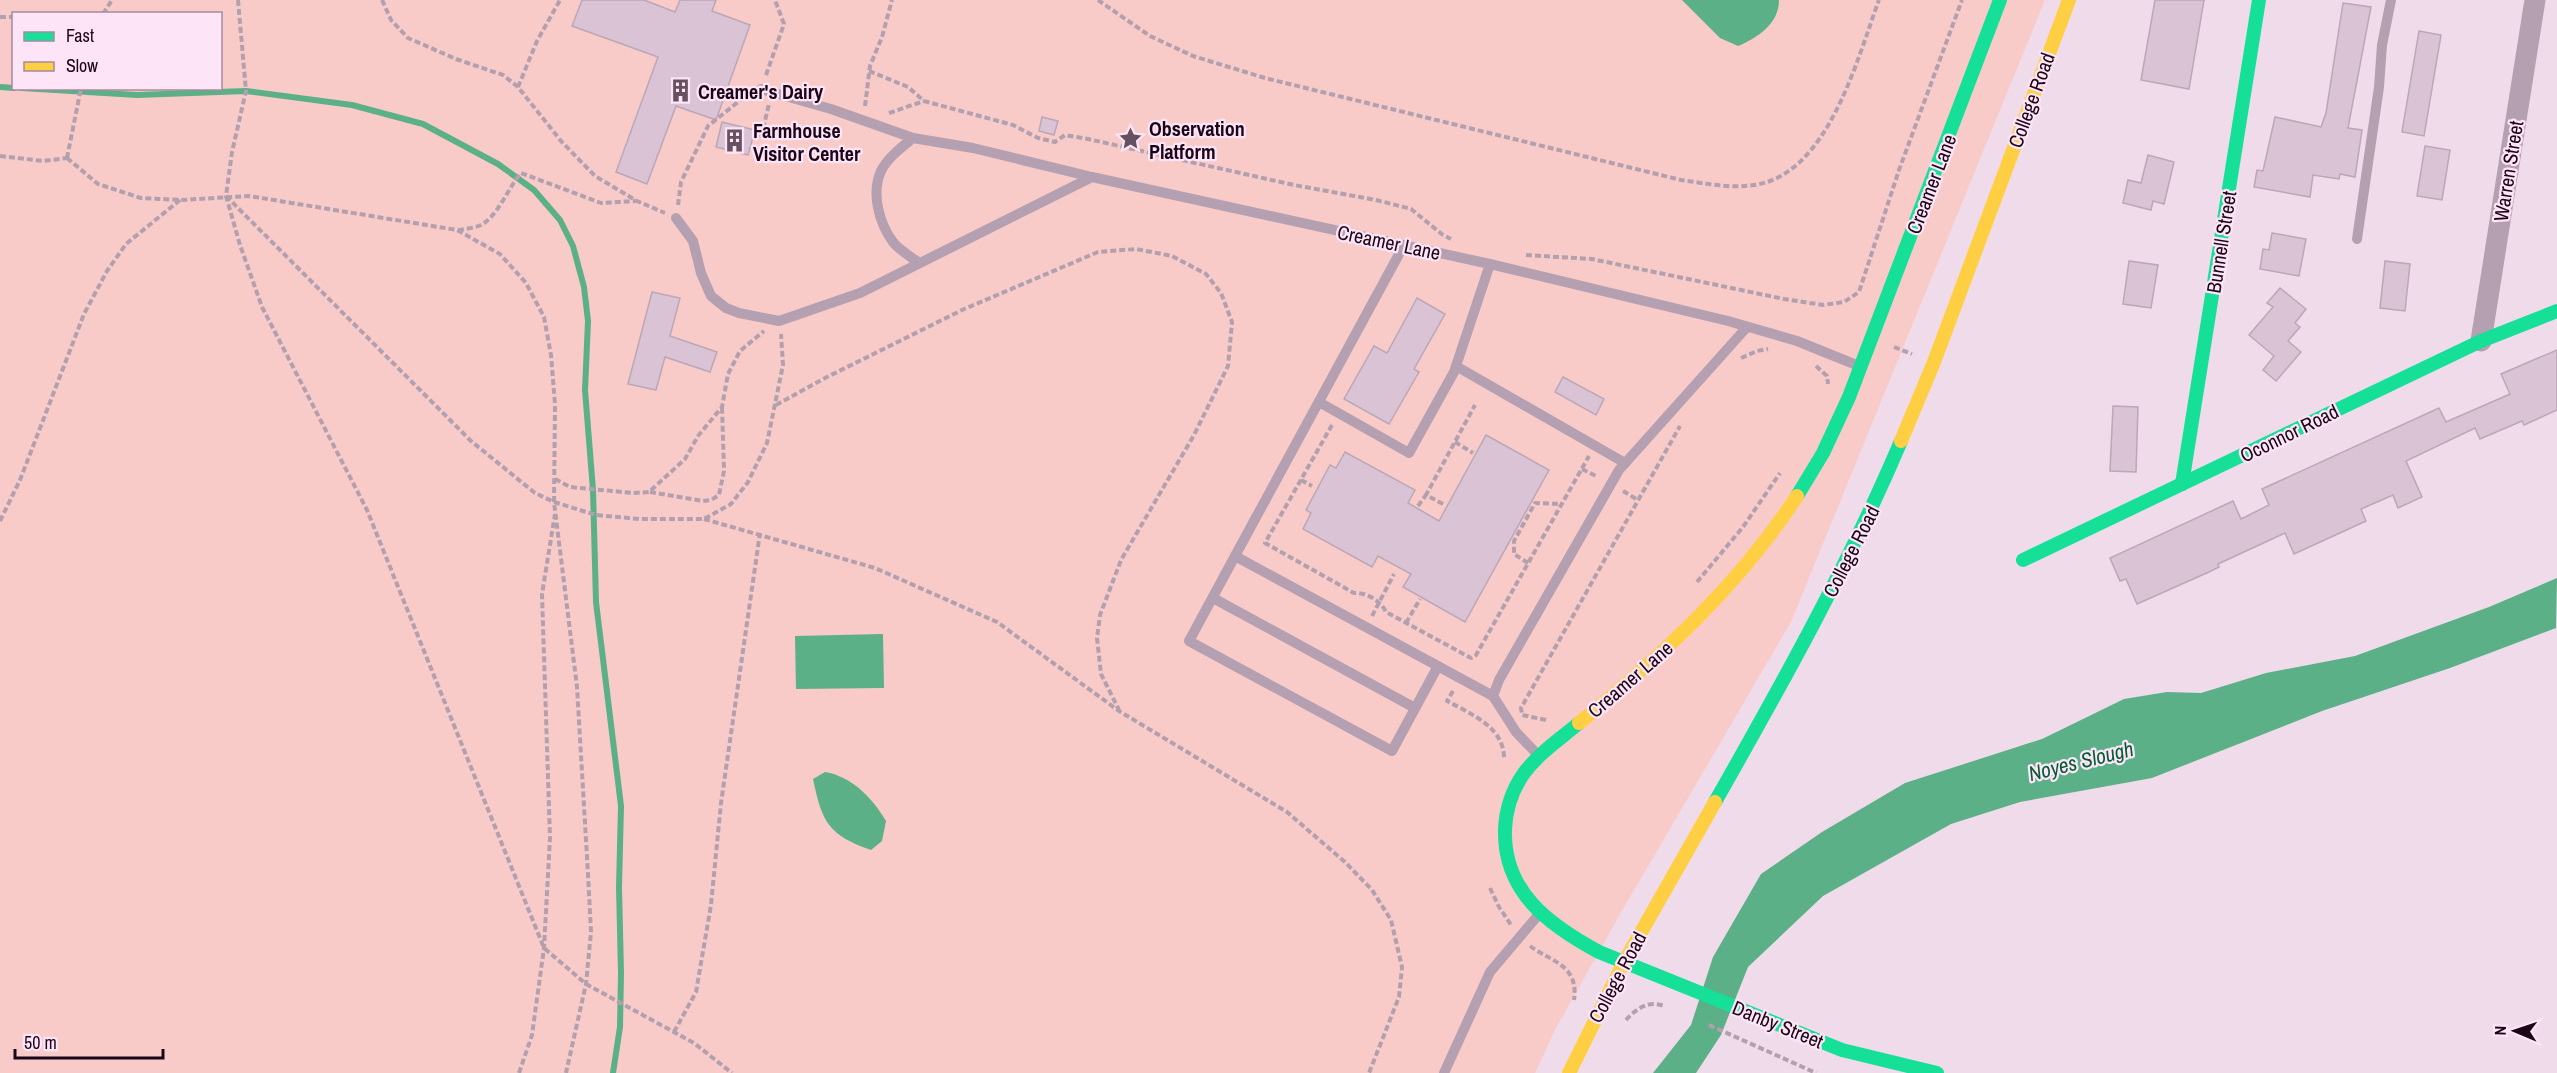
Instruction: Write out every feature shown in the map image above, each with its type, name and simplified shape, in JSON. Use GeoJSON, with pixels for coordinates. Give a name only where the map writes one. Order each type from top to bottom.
{"type":"FeatureCollection","features":[{"type":"Feature","properties":{"kind":"street","name":"Creamer Lane"},"geometry":{"type":"LineString","coordinates":[[1623,964],[1589,949],[1526,901],[1509,864],[1504,838],[1505,818],[1512,795],[1529,767],[1720,598],[1796,499],[1846,404],[1969,87],[2000,0]]}},
{"type":"Feature","properties":{"kind":"street","name":"College Road"},"geometry":{"type":"LineString","coordinates":[[1569,1073],[1623,964],[1798,656],[1872,510],[1934,362],[2069,0]]}},
{"type":"Feature","properties":{"kind":"street","name":"Bunnell Street"},"geometry":{"type":"LineString","coordinates":[[2182,484],[2259,0]]}},
{"type":"Feature","properties":{"kind":"street","name":"Warren Street"},"geometry":{"type":"LineString","coordinates":[[2481,341],[2535,0]]}},
{"type":"Feature","properties":{"kind":"street","name":"Oconnor Road"},"geometry":{"type":"LineString","coordinates":[[2023,560],[2481,341],[2557,310]]}},
{"type":"Feature","properties":{"kind":"street","name":"Danby Street"},"geometry":{"type":"LineString","coordinates":[[1623,964],[1683,985],[1842,1050],[1936,1073]]}},
{"type":"Feature","properties":{"kind":"lane"},"geometry":{"type":"LineString","coordinates":[[2357,239],[2379,87],[2382,45],[2391,0]]}},
{"type":"Feature","properties":{"kind":"lane","name":"Creamer Lane"},"geometry":{"type":"LineString","coordinates":[[767,90],[913,138],[973,148],[1092,177],[1490,264],[1747,327],[1797,341],[1860,366]]}},
{"type":"Feature","properties":{"kind":"lane"},"geometry":{"type":"LineString","coordinates":[[913,138],[898,150],[881,171],[876,196],[881,222],[894,244],[918,262]]}},
{"type":"Feature","properties":{"kind":"lane"},"geometry":{"type":"LineString","coordinates":[[675,218],[693,242],[701,273],[711,296],[733,311],[779,321],[860,293],[1092,177]]}},
{"type":"Feature","properties":{"kind":"lane"},"geometry":{"type":"LineString","coordinates":[[1404,245],[1189,641],[1392,751],[1438,666]]}},
{"type":"Feature","properties":{"kind":"lane"},"geometry":{"type":"LineString","coordinates":[[1319,402],[1409,453],[1456,366],[1490,264]]}},
{"type":"Feature","properties":{"kind":"lane"},"geometry":{"type":"LineString","coordinates":[[1493,696],[1504,670],[1619,470],[1747,327]]}},
{"type":"Feature","properties":{"kind":"lane"},"geometry":{"type":"LineString","coordinates":[[1456,366],[1625,463]]}},
{"type":"Feature","properties":{"kind":"lane"},"geometry":{"type":"LineString","coordinates":[[1235,556],[1493,696],[1516,732],[1540,757]]}},
{"type":"Feature","properties":{"kind":"lane"},"geometry":{"type":"LineString","coordinates":[[1213,598],[1415,708]]}},
{"type":"Feature","properties":{"kind":"lane"},"geometry":{"type":"LineString","coordinates":[[1444,1073],[1490,972],[1540,912]]}},
{"type":"Feature","properties":{"kind":"path"},"geometry":{"type":"LineString","coordinates":[[238,0],[246,91],[232,152],[226,196],[240,245],[262,307],[367,510],[544,948],[586,984],[694,1043],[732,1073]]}},
{"type":"Feature","properties":{"kind":"path"},"geometry":{"type":"LineString","coordinates":[[382,0],[391,20],[408,38],[456,60],[503,75],[518,87],[561,141],[595,176],[637,201],[675,218],[681,182],[708,126],[748,94],[767,90]]}},
{"type":"Feature","properties":{"kind":"path"},"geometry":{"type":"LineString","coordinates":[[518,87],[537,41],[560,0]]}},
{"type":"Feature","properties":{"kind":"path"},"geometry":{"type":"LineString","coordinates":[[753,136],[761,138],[767,90],[784,24],[775,0]]}},
{"type":"Feature","properties":{"kind":"path"},"geometry":{"type":"LineString","coordinates":[[892,0],[882,37],[869,71],[864,100],[866,122],[924,101]]}},
{"type":"Feature","properties":{"kind":"path"},"geometry":{"type":"LineString","coordinates":[[1098,0],[1150,36],[1193,56],[1265,78],[1681,180],[1722,185],[1754,185],[1779,177],[1800,162],[1821,137],[1846,88],[1879,0]]}},
{"type":"Feature","properties":{"kind":"path"},"geometry":{"type":"LineString","coordinates":[[1520,255],[1592,259],[1785,299],[1822,305],[1844,302],[1859,292],[1895,182],[1962,0]]}},
{"type":"Feature","properties":{"kind":"path"},"geometry":{"type":"LineString","coordinates":[[869,71],[908,87],[924,101],[1013,125],[1038,138],[1055,142],[1065,135],[1077,137],[1411,209],[1443,235],[1458,242]]}},
{"type":"Feature","properties":{"kind":"path"},"geometry":{"type":"LineString","coordinates":[[67,158],[81,90]]}},
{"type":"Feature","properties":{"kind":"path"},"geometry":{"type":"LineString","coordinates":[[0,156],[43,161],[67,158],[98,184],[141,198],[181,200],[249,196],[457,230],[500,254],[526,283],[544,317],[551,355],[555,404],[555,502],[577,687],[591,932],[586,984],[566,1073]]}},
{"type":"Feature","properties":{"kind":"path"},"geometry":{"type":"LineString","coordinates":[[457,230],[481,225],[498,208],[509,187],[521,172],[601,203],[637,201]]}},
{"type":"Feature","properties":{"kind":"path"},"geometry":{"type":"LineString","coordinates":[[226,196],[471,441],[535,493],[596,515],[639,519],[704,519],[760,533],[875,568],[997,622],[1119,711],[1287,812],[1345,862],[1372,890],[1391,920],[1402,967],[1399,998],[1369,1073]]}},
{"type":"Feature","properties":{"kind":"path"},"geometry":{"type":"LineString","coordinates":[[0,521],[20,480],[84,314],[106,272],[126,244],[181,200]]}},
{"type":"Feature","properties":{"kind":"path"},"geometry":{"type":"LineString","coordinates":[[776,405],[962,310],[1098,252],[1136,249],[1163,254],[1172,256],[1206,274],[1221,293],[1232,322],[1228,366],[1194,435],[1121,560],[1100,615],[1097,638],[1101,674],[1119,711]]}},
{"type":"Feature","properties":{"kind":"path"},"geometry":{"type":"LineString","coordinates":[[555,479],[570,487],[633,493],[649,492],[703,501],[711,500],[719,495],[724,471],[722,407],[728,374],[740,351],[779,321]]}},
{"type":"Feature","properties":{"kind":"path"},"geometry":{"type":"LineString","coordinates":[[704,519],[731,504],[748,482],[767,443],[783,364],[779,321]]}},
{"type":"Feature","properties":{"kind":"path"},"geometry":{"type":"LineString","coordinates":[[1736,363],[1757,351],[1772,348]]}},
{"type":"Feature","properties":{"kind":"path"},"geometry":{"type":"LineString","coordinates":[[1811,363],[1827,376],[1830,392]]}},
{"type":"Feature","properties":{"kind":"path"},"geometry":{"type":"LineString","coordinates":[[1418,506],[1476,405]]}},
{"type":"Feature","properties":{"kind":"path"},"geometry":{"type":"LineString","coordinates":[[649,492],[685,459],[698,436],[722,407]]}},
{"type":"Feature","properties":{"kind":"path"},"geometry":{"type":"LineString","coordinates":[[1339,414],[1265,543],[1354,593],[1361,592],[1383,604],[1386,612],[1471,658],[1476,655],[1595,445]]}},
{"type":"Feature","properties":{"kind":"path"},"geometry":{"type":"LineString","coordinates":[[1547,721],[1522,715],[1521,708],[1682,422]]}},
{"type":"Feature","properties":{"kind":"path"},"geometry":{"type":"LineString","coordinates":[[1455,442],[1473,453]]}},
{"type":"Feature","properties":{"kind":"path"},"geometry":{"type":"LineString","coordinates":[[1694,587],[1743,527],[1782,471]]}},
{"type":"Feature","properties":{"kind":"path"},"geometry":{"type":"LineString","coordinates":[[1301,480],[1312,486]]}},
{"type":"Feature","properties":{"kind":"path"},"geometry":{"type":"LineString","coordinates":[[1426,495],[1443,504]]}},
{"type":"Feature","properties":{"kind":"path"},"geometry":{"type":"LineString","coordinates":[[1528,563],[1514,554],[1514,541],[1535,503],[1562,504]]}},
{"type":"Feature","properties":{"kind":"path"},"geometry":{"type":"LineString","coordinates":[[519,1073],[532,1035],[544,948],[550,838],[542,594],[556,509]]}},
{"type":"Feature","properties":{"kind":"path"},"geometry":{"type":"LineString","coordinates":[[674,1032],[696,992],[709,916],[721,803],[760,533]]}},
{"type":"Feature","properties":{"kind":"path"},"geometry":{"type":"LineString","coordinates":[[1366,627],[1394,573]]}},
{"type":"Feature","properties":{"kind":"path"},"geometry":{"type":"LineString","coordinates":[[1406,623],[1420,599]]}},
{"type":"Feature","properties":{"kind":"path"},"geometry":{"type":"LineString","coordinates":[[1504,759],[1556,715]]}},
{"type":"Feature","properties":{"kind":"path"},"geometry":{"type":"LineString","coordinates":[[1644,1005],[1658,1004],[1674,1009]]}},
{"type":"Feature","properties":{"kind":"path"},"geometry":{"type":"LineString","coordinates":[[1751,1042],[1816,1073]]}},
{"type":"Feature","properties":{"kind":"shaded area"},"geometry":{"type":"Polygon","coordinates":[[[0,0],[2045,0],[1791,622],[1623,909],[1556,1028],[1535,1073],[0,1073],[0,0]]]}},
{"type":"Feature","properties":{"kind":"water"},"geometry":{"type":"Polygon","coordinates":[[[1682,0],[1779,0],[1775,16],[1766,29],[1738,46],[1720,38],[1682,0]]]}},
{"type":"Feature","properties":{"kind":"water","name":"Noyes Slough"},"geometry":{"type":"Polygon","coordinates":[[[2557,578],[2556,628],[2450,668],[2322,711],[2152,778],[2020,802],[1951,824],[1823,896],[1748,967],[1721,1035],[1696,1073],[1653,1073],[1691,1025],[1713,957],[1761,874],[1822,832],[1905,783],[2042,739],[2124,699],[2167,692],[2201,693],[2266,673],[2355,656],[2489,607],[2557,578]]]}},
{"type":"Feature","properties":{"kind":"water"},"geometry":{"type":"Polygon","coordinates":[[[883,634],[884,688],[796,689],[795,636],[883,634]]]}},
{"type":"Feature","properties":{"kind":"water"},"geometry":{"type":"Polygon","coordinates":[[[825,772],[844,779],[861,790],[886,821],[882,841],[871,850],[845,839],[829,825],[820,806],[813,779],[825,772]]]}},
{"type":"Feature","properties":{"kind":"building","name":"Creamer's Dairy"},"geometry":{"type":"Polygon","coordinates":[[[582,0],[644,0],[675,12],[680,0],[716,0],[712,11],[750,25],[716,120],[676,106],[647,184],[616,172],[658,57],[572,26],[582,0]]]}},
{"type":"Feature","properties":{"kind":"building"},"geometry":{"type":"Polygon","coordinates":[[[2155,0],[2204,0],[2189,89],[2141,80],[2155,0]]]}},
{"type":"Feature","properties":{"kind":"building"},"geometry":{"type":"Polygon","coordinates":[[[2343,3],[2371,7],[2348,128],[2362,130],[2355,177],[2340,174],[2339,179],[2313,175],[2310,197],[2254,187],[2257,170],[2263,171],[2275,117],[2321,127],[2326,113],[2343,3]]]}},
{"type":"Feature","properties":{"kind":"building"},"geometry":{"type":"Polygon","coordinates":[[[2419,31],[2441,35],[2424,136],[2402,132],[2419,31]]]}},
{"type":"Feature","properties":{"kind":"building"},"geometry":{"type":"Polygon","coordinates":[[[1042,117],[1058,121],[1054,135],[1039,131],[1042,117]]]}},
{"type":"Feature","properties":{"kind":"building","name":"Farmhouse Visitor Center"},"geometry":{"type":"Polygon","coordinates":[[[722,122],[755,130],[748,155],[716,147],[722,122]]]}},
{"type":"Feature","properties":{"kind":"building"},"geometry":{"type":"Polygon","coordinates":[[[2425,146],[2450,150],[2442,200],[2417,196],[2425,146]]]}},
{"type":"Feature","properties":{"kind":"building"},"geometry":{"type":"Polygon","coordinates":[[[2148,155],[2174,162],[2164,204],[2153,201],[2151,210],[2123,203],[2128,180],[2141,183],[2148,155]]]}},
{"type":"Feature","properties":{"kind":"building"},"geometry":{"type":"Polygon","coordinates":[[[2272,233],[2306,239],[2299,276],[2260,269],[2263,249],[2269,250],[2272,233]]]}},
{"type":"Feature","properties":{"kind":"building"},"geometry":{"type":"Polygon","coordinates":[[[2129,261],[2158,265],[2151,308],[2123,304],[2129,261]]]}},
{"type":"Feature","properties":{"kind":"building"},"geometry":{"type":"Polygon","coordinates":[[[2385,261],[2410,264],[2405,311],[2380,308],[2385,261]]]}},
{"type":"Feature","properties":{"kind":"building"},"geometry":{"type":"Polygon","coordinates":[[[2280,288],[2306,309],[2295,323],[2300,327],[2288,341],[2301,352],[2276,381],[2263,370],[2274,356],[2249,335],[2273,307],[2267,303],[2280,288]]]}},
{"type":"Feature","properties":{"kind":"building"},"geometry":{"type":"Polygon","coordinates":[[[652,292],[680,298],[670,336],[717,352],[710,372],[665,357],[656,390],[628,384],[652,292]]]}},
{"type":"Feature","properties":{"kind":"building"},"geometry":{"type":"Polygon","coordinates":[[[1417,298],[1445,314],[1414,369],[1419,372],[1389,424],[1344,399],[1374,346],[1387,353],[1417,298]]]}},
{"type":"Feature","properties":{"kind":"building"},"geometry":{"type":"Polygon","coordinates":[[[2557,350],[2557,410],[2524,425],[2522,421],[2480,439],[2475,428],[2406,461],[2422,497],[2398,508],[2393,495],[2361,509],[2366,521],[2294,554],[2285,533],[2218,564],[2219,567],[2209,572],[2137,604],[2126,579],[2120,581],[2110,558],[2233,501],[2241,519],[2269,505],[2262,489],[2439,408],[2446,422],[2510,394],[2501,374],[2557,350]]]}},
{"type":"Feature","properties":{"kind":"building"},"geometry":{"type":"Polygon","coordinates":[[[1563,377],[1604,399],[1596,415],[1555,392],[1563,377]]]}},
{"type":"Feature","properties":{"kind":"building"},"geometry":{"type":"Polygon","coordinates":[[[2113,406],[2138,407],[2136,472],[2110,471],[2113,406]]]}},
{"type":"Feature","properties":{"kind":"building"},"geometry":{"type":"Polygon","coordinates":[[[1486,435],[1549,470],[1465,622],[1403,587],[1411,574],[1378,556],[1372,567],[1303,529],[1311,513],[1306,510],[1330,465],[1336,468],[1345,452],[1415,490],[1408,503],[1439,521],[1486,435]]]}},
{"type":"Feature","properties":{"kind":"waterway"},"geometry":{"type":"LineString","coordinates":[[0,87],[12,88]]}},
{"type":"Feature","properties":{"kind":"waterway"},"geometry":{"type":"LineString","coordinates":[[55,90],[137,95],[246,91],[352,105],[423,124],[498,164],[534,190],[560,220],[573,246],[584,287],[588,321],[585,390],[593,490],[596,602],[621,806],[620,1027],[613,1073]]}},
{"type":"Feature","properties":{"kind":"traffic: fast"},"geometry":{"type":"LineString","coordinates":[[1797,496],[1823,453],[1849,397],[2000,0]]}},
{"type":"Feature","properties":{"kind":"traffic: fast"},"geometry":{"type":"LineString","coordinates":[[2182,484],[2259,0]]}},
{"type":"Feature","properties":{"kind":"traffic: fast"},"geometry":{"type":"LineString","coordinates":[[2023,560],[2481,341],[2557,311]]}},
{"type":"Feature","properties":{"kind":"traffic: fast"},"geometry":{"type":"LineString","coordinates":[[1715,802],[1837,579],[1901,441]]}},
{"type":"Feature","properties":{"kind":"traffic: fast"},"geometry":{"type":"LineString","coordinates":[[1579,723],[1543,753],[1524,773],[1508,807],[1505,829],[1506,851],[1512,871],[1532,904],[1563,930],[1599,952],[1842,1050],[1937,1073]]}},
{"type":"Feature","properties":{"kind":"traffic: slow"},"geometry":{"type":"LineString","coordinates":[[1901,441],[1934,362],[2069,0]]}},
{"type":"Feature","properties":{"kind":"traffic: slow"},"geometry":{"type":"LineString","coordinates":[[1579,723],[1669,646],[1724,590],[1750,560],[1797,496]]}},
{"type":"Feature","properties":{"kind":"traffic: slow"},"geometry":{"type":"LineString","coordinates":[[1569,1073],[1623,964],[1715,802]]}},
{"type":"Feature","properties":{"kind":"place","name":"Creamer's Dairy"},"geometry":{"type":"Point","coordinates":[680,91]}},
{"type":"Feature","properties":{"kind":"place","name":"Observation Platform"},"geometry":{"type":"Point","coordinates":[1131,139]}},
{"type":"Feature","properties":{"kind":"place","name":"Farmhouse Visitor Center"},"geometry":{"type":"Point","coordinates":[735,141]}}]}
